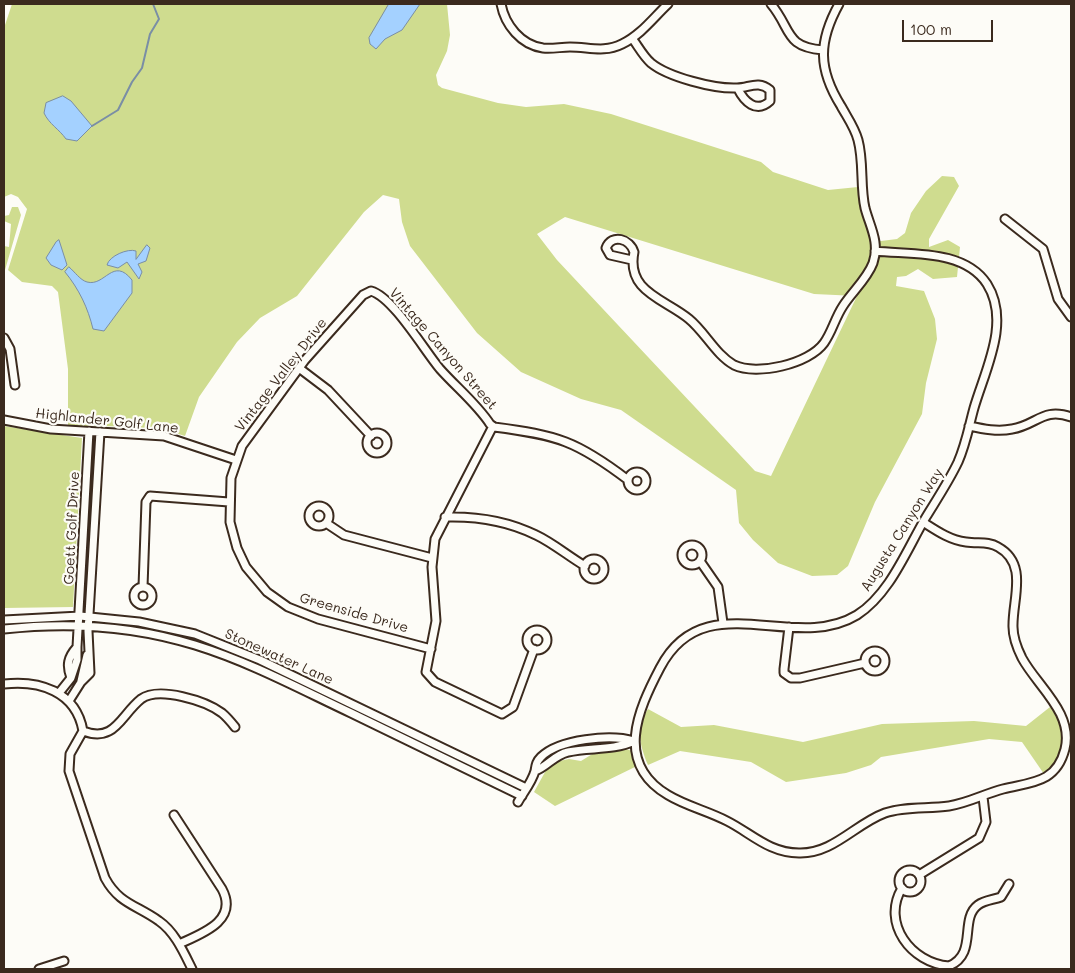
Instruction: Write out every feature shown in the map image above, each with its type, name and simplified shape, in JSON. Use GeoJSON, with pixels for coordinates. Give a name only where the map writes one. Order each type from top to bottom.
{"type":"FeatureCollection","features":[{"type":"Feature","properties":{"kind":"street"},"geometry":{"type":"LineString","coordinates":[[501,4],[505,17],[514,32],[527,42],[542,48],[604,49],[614,47],[632,38],[668,4]]}},
{"type":"Feature","properties":{"kind":"street"},"geometry":{"type":"LineString","coordinates":[[771,4],[795,42],[810,49],[823,50]]}},
{"type":"Feature","properties":{"kind":"street"},"geometry":{"type":"LineString","coordinates":[[632,260],[636,278],[644,288],[660,302],[689,319],[726,359],[742,368],[768,369],[813,354],[825,342],[839,312],[871,267],[876,251],[874,231],[863,200],[858,139],[828,83],[823,63],[823,50],[830,20],[839,4]]}},
{"type":"Feature","properties":{"kind":"street"},"geometry":{"type":"LineString","coordinates":[[632,38],[650,62],[661,70],[697,83],[738,88],[751,84],[765,86],[770,90],[770,101],[761,106],[749,104],[744,101],[738,88]]}},
{"type":"Feature","properties":{"kind":"street"},"geometry":{"type":"LineString","coordinates":[[1005,218],[1043,249],[1058,299],[1071,317]]}},
{"type":"Feature","properties":{"kind":"street","name":"Augusta Canyon Way"},"geometry":{"type":"LineString","coordinates":[[634,741],[640,711],[662,664],[671,651],[695,632],[723,623],[737,622],[824,628],[848,620],[863,610],[886,586],[958,462],[996,332],[994,305],[986,282],[960,261],[876,251]]}},
{"type":"Feature","properties":{"kind":"street","name":"Vintage Valley Drive"},"geometry":{"type":"LineString","coordinates":[[236,460],[251,432],[299,368],[363,295],[373,292]]}},
{"type":"Feature","properties":{"kind":"street","name":"Vintage Canyon Street"},"geometry":{"type":"LineString","coordinates":[[373,292],[380,295],[408,326],[440,368],[493,426],[534,431],[574,444],[596,456],[628,480]]}},
{"type":"Feature","properties":{"kind":"street"},"geometry":{"type":"LineString","coordinates":[[4,338],[16,385]]}},
{"type":"Feature","properties":{"kind":"street"},"geometry":{"type":"LineString","coordinates":[[299,368],[328,390],[371,436]]}},
{"type":"Feature","properties":{"kind":"street"},"geometry":{"type":"LineString","coordinates":[[969,426],[1002,430],[1020,427],[1048,414],[1071,418]]}},
{"type":"Feature","properties":{"kind":"street","name":"Highlander Golf Lane"},"geometry":{"type":"LineString","coordinates":[[4,420],[51,429],[164,436],[236,460]]}},
{"type":"Feature","properties":{"kind":"street"},"geometry":{"type":"LineString","coordinates":[[493,426],[435,539],[432,558],[436,612],[432,648],[426,668],[427,676],[498,713],[509,711],[515,703],[534,649]]}},
{"type":"Feature","properties":{"kind":"street","name":"Goett Golf Drive"},"geometry":{"type":"LineString","coordinates":[[59,692],[71,678],[77,660],[89,431]]}},
{"type":"Feature","properties":{"kind":"street","name":"Goett Golf Drive"},"geometry":{"type":"LineString","coordinates":[[69,701],[81,682],[87,654],[100,432]]}},
{"type":"Feature","properties":{"kind":"street","name":"Greenside Drive"},"geometry":{"type":"LineString","coordinates":[[236,460],[231,478],[229,502],[231,530],[242,558],[253,576],[274,597],[308,616],[432,648]]}},
{"type":"Feature","properties":{"kind":"street"},"geometry":{"type":"LineString","coordinates":[[143,587],[148,499],[154,495],[164,498],[229,502]]}},
{"type":"Feature","properties":{"kind":"street"},"geometry":{"type":"LineString","coordinates":[[446,516],[487,519],[523,529],[542,538],[585,566]]}},
{"type":"Feature","properties":{"kind":"street"},"geometry":{"type":"LineString","coordinates":[[526,788],[535,772],[553,758],[568,752],[624,746],[634,741],[644,772],[653,784],[665,794],[727,821],[768,846],[789,852],[806,853],[824,848],[884,813],[949,806],[983,797],[1000,790],[1040,781],[1053,772],[1068,753],[1066,731],[1060,713],[1024,662],[1015,641],[1013,621],[1017,582],[1013,561],[1004,550],[991,543],[956,540],[923,522]]}},
{"type":"Feature","properties":{"kind":"street"},"geometry":{"type":"LineString","coordinates":[[326,523],[344,535],[432,558]]}},
{"type":"Feature","properties":{"kind":"street"},"geometry":{"type":"LineString","coordinates":[[700,561],[718,587],[723,623]]}},
{"type":"Feature","properties":{"kind":"street","name":"Stonewater Lane"},"geometry":{"type":"LineString","coordinates":[[4,620],[80,616],[156,625],[216,642],[274,667],[526,788],[520,799],[237,660],[194,645],[160,636],[79,626],[4,629]]}},
{"type":"Feature","properties":{"kind":"street"},"geometry":{"type":"LineString","coordinates":[[789,627],[784,673],[791,678],[800,678],[865,664]]}},
{"type":"Feature","properties":{"kind":"street"},"geometry":{"type":"LineString","coordinates":[[4,684],[32,683],[59,692],[77,712],[83,730],[70,754],[69,771],[105,878],[113,893],[161,922],[179,944],[192,969]]}},
{"type":"Feature","properties":{"kind":"street"},"geometry":{"type":"LineString","coordinates":[[83,730],[94,735],[104,734],[112,730],[142,698],[164,692],[182,696],[221,712],[235,727]]}},
{"type":"Feature","properties":{"kind":"street"},"geometry":{"type":"LineString","coordinates":[[919,875],[978,838],[986,822],[983,797]]}},
{"type":"Feature","properties":{"kind":"street"},"geometry":{"type":"LineString","coordinates":[[174,816],[222,889],[226,900],[221,920],[214,928],[179,944]]}},
{"type":"Feature","properties":{"kind":"street"},"geometry":{"type":"LineString","coordinates":[[902,888],[911,892],[917,890],[921,884],[919,875],[910,870],[904,873],[900,882],[902,888],[895,904],[898,932],[918,953],[935,963],[949,966],[959,960],[965,950],[973,910],[981,903],[1001,897],[1009,884]]}},
{"type":"Feature","properties":{"kind":"street"},"geometry":{"type":"LineString","coordinates":[[39,969],[64,960]]}},
{"type":"Feature","properties":{"kind":"green space"},"geometry":{"type":"Polygon","coordinates":[[[12,4],[447,4],[450,35],[447,51],[436,75],[438,85],[442,88],[498,103],[526,107],[564,104],[611,114],[761,162],[773,172],[828,190],[858,187],[860,201],[873,242],[897,239],[905,233],[911,213],[926,191],[942,176],[954,177],[959,186],[929,239],[929,247],[948,240],[960,247],[957,277],[933,279],[918,269],[906,276],[897,277],[896,286],[924,291],[935,319],[937,339],[926,383],[922,414],[875,502],[848,566],[837,575],[812,576],[778,563],[753,540],[739,523],[736,490],[621,410],[581,399],[521,372],[477,333],[410,246],[402,222],[399,199],[383,195],[364,212],[297,296],[260,318],[237,342],[199,397],[185,436],[142,427],[68,426],[68,369],[58,292],[52,286],[22,282],[8,270],[27,209],[18,197],[11,194],[4,197],[4,28],[12,4]],[[565,217],[537,234],[557,260],[755,471],[771,476],[857,296],[814,294],[565,217]]]}},
{"type":"Feature","properties":{"kind":"green space"},"geometry":{"type":"Polygon","coordinates":[[[12,207],[18,207],[21,215],[5,270],[4,246],[9,247],[11,224],[4,221],[4,216],[9,215],[12,207]]]}},
{"type":"Feature","properties":{"kind":"green space"},"geometry":{"type":"Polygon","coordinates":[[[4,426],[82,438],[73,607],[4,608],[4,426]]]}},
{"type":"Feature","properties":{"kind":"green space"},"geometry":{"type":"Polygon","coordinates":[[[1050,707],[1060,726],[1064,743],[1058,759],[1044,774],[1022,742],[989,739],[881,757],[871,765],[846,773],[786,782],[751,762],[680,751],[648,765],[640,737],[641,723],[648,709],[681,727],[714,725],[803,742],[882,724],[974,721],[1026,726],[1050,707]]]}},
{"type":"Feature","properties":{"kind":"green space"},"geometry":{"type":"Polygon","coordinates":[[[626,749],[632,751],[637,766],[555,806],[534,792],[550,763],[569,759],[581,761],[594,753],[626,749]]]}},
{"type":"Feature","properties":{"kind":"water"},"geometry":{"type":"Polygon","coordinates":[[[389,4],[420,4],[402,30],[385,39],[376,49],[370,44],[369,38],[389,4]]]}},
{"type":"Feature","properties":{"kind":"water"},"geometry":{"type":"Polygon","coordinates":[[[63,96],[71,101],[92,126],[77,141],[66,139],[44,113],[46,103],[63,96]]]}},
{"type":"Feature","properties":{"kind":"water"},"geometry":{"type":"Polygon","coordinates":[[[59,240],[67,265],[62,270],[51,265],[46,258],[59,240]]]}},
{"type":"Feature","properties":{"kind":"water"},"geometry":{"type":"Polygon","coordinates":[[[147,245],[150,248],[146,261],[138,264],[142,272],[139,279],[127,262],[118,268],[107,265],[115,256],[128,251],[136,251],[136,259],[147,245]]]}},
{"type":"Feature","properties":{"kind":"water"},"geometry":{"type":"Polygon","coordinates":[[[69,267],[87,282],[99,280],[114,271],[125,273],[132,280],[132,293],[104,331],[93,329],[82,299],[75,285],[65,272],[69,267]]]}},
{"type":"Feature","properties":{"kind":"waterway"},"geometry":{"type":"LineString","coordinates":[[92,126],[118,110],[132,82],[142,68],[150,34],[159,19],[153,4]]}}]}
